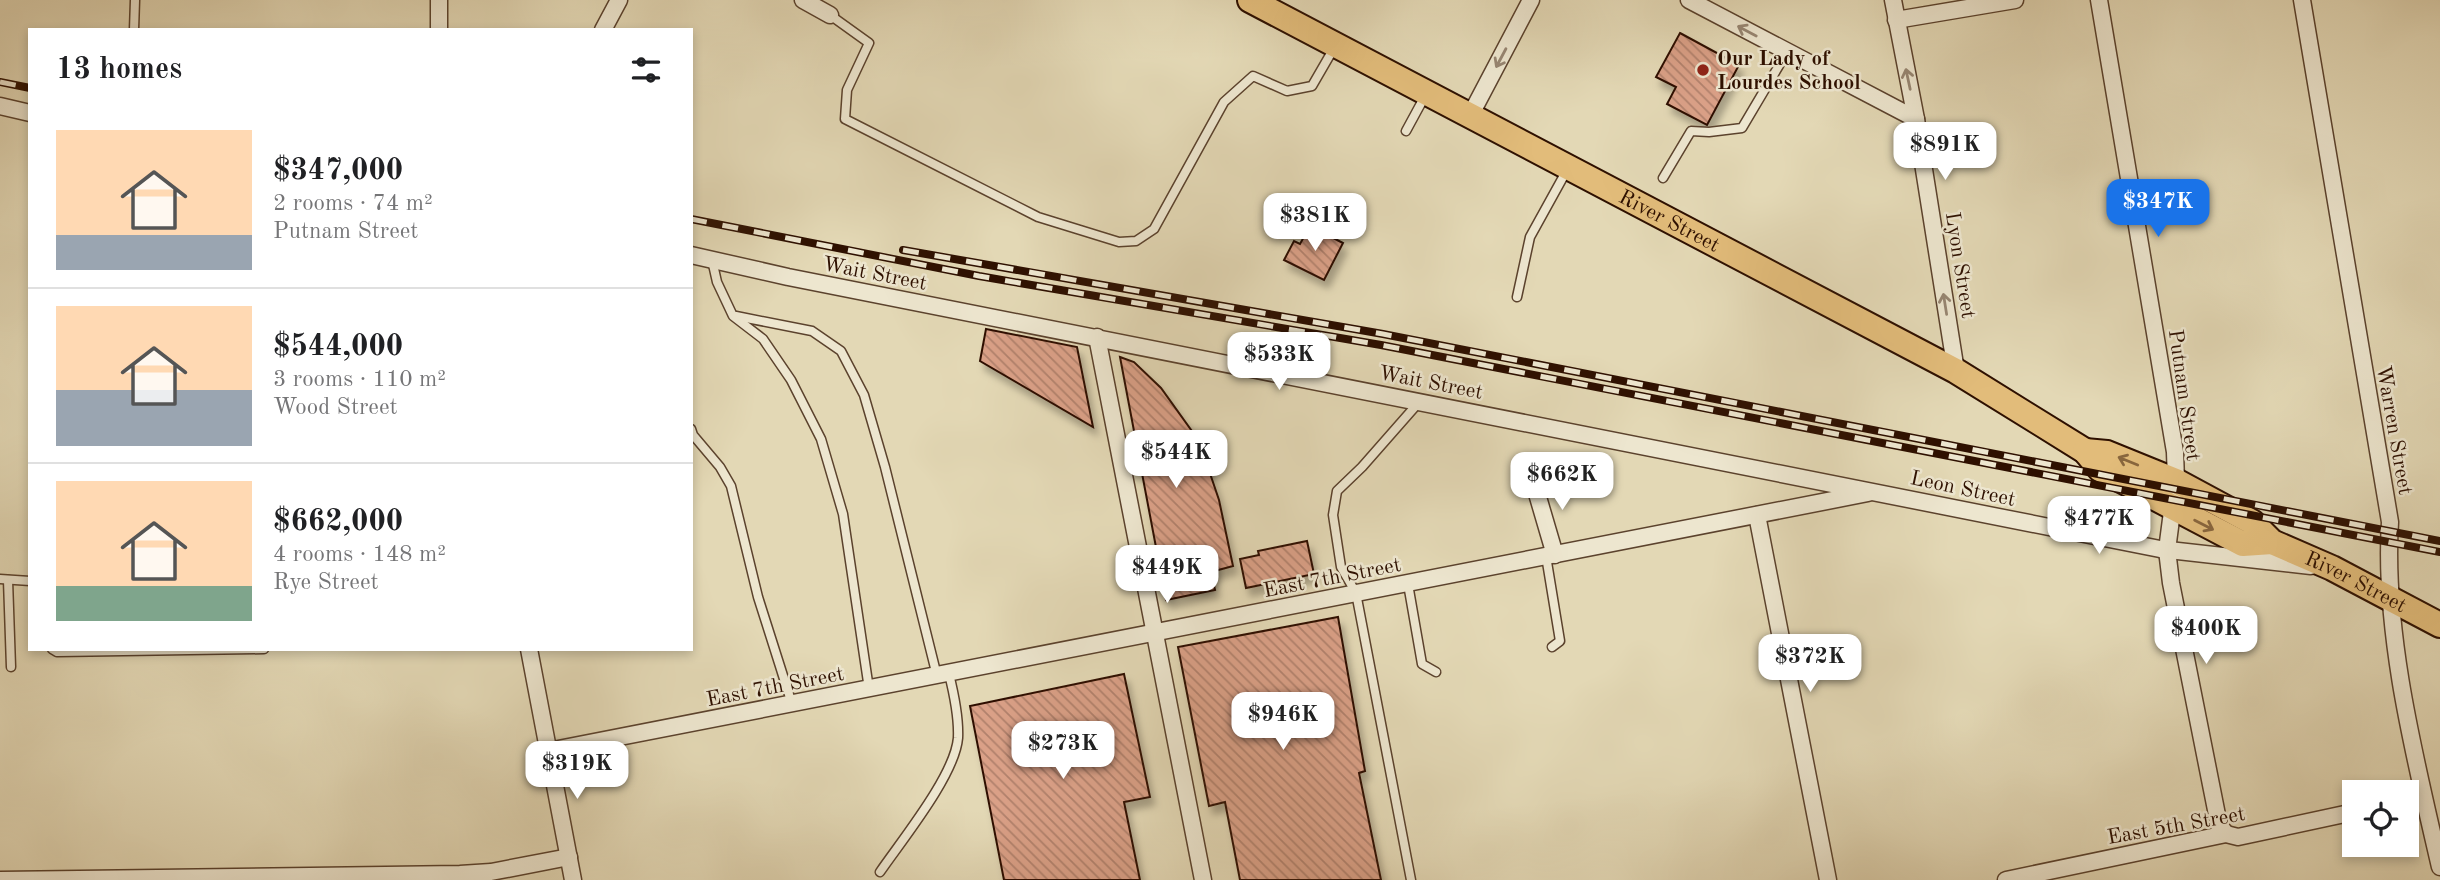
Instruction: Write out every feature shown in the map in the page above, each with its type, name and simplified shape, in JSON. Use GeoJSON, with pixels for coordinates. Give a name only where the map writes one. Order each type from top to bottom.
{"type":"FeatureCollection","features":[{"type":"Feature","properties":{"kind":"main road","name":"River Street"},"geometry":{"type":"LineString","coordinates":[[1250,0],[1956,371],[2085,451],[2100,469],[2171,508],[2244,544],[2272,542]]}},
{"type":"Feature","properties":{"kind":"main road","name":"River Street"},"geometry":{"type":"LineString","coordinates":[[2085,451],[2107,453],[2176,481],[2252,522],[2272,542],[2332,568],[2440,625]]}},
{"type":"Feature","properties":{"kind":"street"},"geometry":{"type":"LineString","coordinates":[[439,0],[439,28]]}},
{"type":"Feature","properties":{"kind":"street"},"geometry":{"type":"LineString","coordinates":[[604,28],[619,0]]}},
{"type":"Feature","properties":{"kind":"street"},"geometry":{"type":"LineString","coordinates":[[803,0],[830,15]]}},
{"type":"Feature","properties":{"kind":"street"},"geometry":{"type":"LineString","coordinates":[[1470,116],[1531,0]]}},
{"type":"Feature","properties":{"kind":"street"},"geometry":{"type":"LineString","coordinates":[[1689,0],[1916,120]]}},
{"type":"Feature","properties":{"kind":"street","name":"Lyon Street"},"geometry":{"type":"LineString","coordinates":[[1893,0],[1916,120],[1956,371]]}},
{"type":"Feature","properties":{"kind":"street"},"geometry":{"type":"LineString","coordinates":[[1896,20],[2015,0]]}},
{"type":"Feature","properties":{"kind":"street","name":"Putnam Street"},"geometry":{"type":"LineString","coordinates":[[2099,0],[2175,452],[2176,481],[2167,550],[2171,583],[2219,825],[2226,834]]}},
{"type":"Feature","properties":{"kind":"street","name":"Warren Street"},"geometry":{"type":"LineString","coordinates":[[2302,0],[2390,522],[2388,548],[2395,643],[2423,794],[2440,867]]}},
{"type":"Feature","properties":{"kind":"street"},"geometry":{"type":"LineString","coordinates":[[0,106],[28,113]]}},
{"type":"Feature","properties":{"kind":"street","name":"Wait Street"},"geometry":{"type":"LineString","coordinates":[[693,255],[788,277],[1875,491]]}},
{"type":"Feature","properties":{"kind":"street"},"geometry":{"type":"LineString","coordinates":[[1097,337],[1203,880]]}},
{"type":"Feature","properties":{"kind":"street"},"geometry":{"type":"LineString","coordinates":[[1533,480],[1551,555]]}},
{"type":"Feature","properties":{"kind":"street","name":"East 7th Street"},"geometry":{"type":"LineString","coordinates":[[548,751],[1875,491]]}},
{"type":"Feature","properties":{"kind":"street","name":"Leon Street"},"geometry":{"type":"LineString","coordinates":[[1875,491],[2167,550],[2332,568]]}},
{"type":"Feature","properties":{"kind":"street"},"geometry":{"type":"LineString","coordinates":[[1757,515],[1828,880]]}},
{"type":"Feature","properties":{"kind":"street"},"geometry":{"type":"LineString","coordinates":[[529,651],[573,880]]}},
{"type":"Feature","properties":{"kind":"street"},"geometry":{"type":"LineString","coordinates":[[2419,796],[2423,794]]}},
{"type":"Feature","properties":{"kind":"street","name":"East 5th Street"},"geometry":{"type":"LineString","coordinates":[[2006,880],[2226,834],[2238,837],[2342,815]]}},
{"type":"Feature","properties":{"kind":"street"},"geometry":{"type":"LineString","coordinates":[[0,880],[460,874],[491,872],[569,857]]}},
{"type":"Feature","properties":{"kind":"lane"},"geometry":{"type":"LineString","coordinates":[[134,28],[135,0]]}},
{"type":"Feature","properties":{"kind":"lane"},"geometry":{"type":"LineString","coordinates":[[830,15],[869,43],[847,90],[845,119],[1038,217],[1119,242],[1136,241],[1154,229],[1224,102],[1253,76],[1287,92],[1312,86],[1336,45]]}},
{"type":"Feature","properties":{"kind":"lane"},"geometry":{"type":"LineString","coordinates":[[1663,178],[1691,131],[1742,128],[1787,52]]}},
{"type":"Feature","properties":{"kind":"lane"},"geometry":{"type":"LineString","coordinates":[[1406,131],[1426,93]]}},
{"type":"Feature","properties":{"kind":"lane"},"geometry":{"type":"LineString","coordinates":[[1517,297],[1530,237],[1569,168]]}},
{"type":"Feature","properties":{"kind":"lane"},"geometry":{"type":"LineString","coordinates":[[712,260],[717,282],[733,316],[763,339],[791,380],[821,439],[843,514],[869,689]]}},
{"type":"Feature","properties":{"kind":"lane"},"geometry":{"type":"LineString","coordinates":[[733,316],[811,331],[841,351],[864,395],[943,675],[955,700],[958,738],[948,771],[880,873]]}},
{"type":"Feature","properties":{"kind":"lane"},"geometry":{"type":"LineString","coordinates":[[1411,880],[1356,593],[1341,567],[1333,515],[1337,491],[1362,467],[1420,401]]}},
{"type":"Feature","properties":{"kind":"lane"},"geometry":{"type":"LineString","coordinates":[[693,440],[720,467],[732,486],[758,597],[792,704]]}},
{"type":"Feature","properties":{"kind":"lane"},"geometry":{"type":"LineString","coordinates":[[1551,555],[1560,641],[1552,647]]}},
{"type":"Feature","properties":{"kind":"lane"},"geometry":{"type":"LineString","coordinates":[[11,667],[4,580],[28,581]]}},
{"type":"Feature","properties":{"kind":"lane"},"geometry":{"type":"LineString","coordinates":[[1408,584],[1422,664],[1436,672]]}},
{"type":"Feature","properties":{"kind":"lane"},"geometry":{"type":"LineString","coordinates":[[55,651],[126,651]]}},
{"type":"Feature","properties":{"kind":"building"},"geometry":{"type":"Polygon","coordinates":[[[1680,33],[1739,65],[1707,125],[1667,104],[1676,87],[1656,77],[1680,33]]]}},
{"type":"Feature","properties":{"kind":"building"},"geometry":{"type":"Polygon","coordinates":[[[1310,226],[1343,243],[1324,280],[1284,260],[1294,241],[1300,244],[1310,226]]]}},
{"type":"Feature","properties":{"kind":"building"},"geometry":{"type":"Polygon","coordinates":[[[986,329],[1077,347],[1093,427],[980,361],[986,329]]]}},
{"type":"Feature","properties":{"kind":"building"},"geometry":{"type":"Polygon","coordinates":[[[1120,357],[1134,362],[1161,388],[1199,441],[1219,500],[1233,566],[1211,572],[1215,590],[1166,600],[1120,357]]]}},
{"type":"Feature","properties":{"kind":"building"},"geometry":{"type":"Polygon","coordinates":[[[1307,541],[1314,574],[1246,588],[1240,559],[1259,555],[1258,551],[1307,541]]]}},
{"type":"Feature","properties":{"kind":"building"},"geometry":{"type":"Polygon","coordinates":[[[1338,617],[1365,771],[1359,773],[1381,880],[1240,880],[1225,802],[1209,806],[1178,647],[1338,617]]]}},
{"type":"Feature","properties":{"kind":"building"},"geometry":{"type":"Polygon","coordinates":[[[1124,674],[1150,797],[1124,802],[1140,880],[1004,880],[970,706],[1124,674]]]}},
{"type":"Feature","properties":{"kind":"railway"},"geometry":{"type":"LineString","coordinates":[[0,82],[28,88]]}},
{"type":"Feature","properties":{"kind":"railway"},"geometry":{"type":"LineString","coordinates":[[693,219],[979,276],[1381,345],[2440,552]]}},
{"type":"Feature","properties":{"kind":"railway"},"geometry":{"type":"LineString","coordinates":[[903,250],[1383,334],[2440,541]]}},
{"type":"Feature","properties":{"kind":"place","name":"Our Lady of Lourdes School"},"geometry":{"type":"Point","coordinates":[1703,70]}}]}
